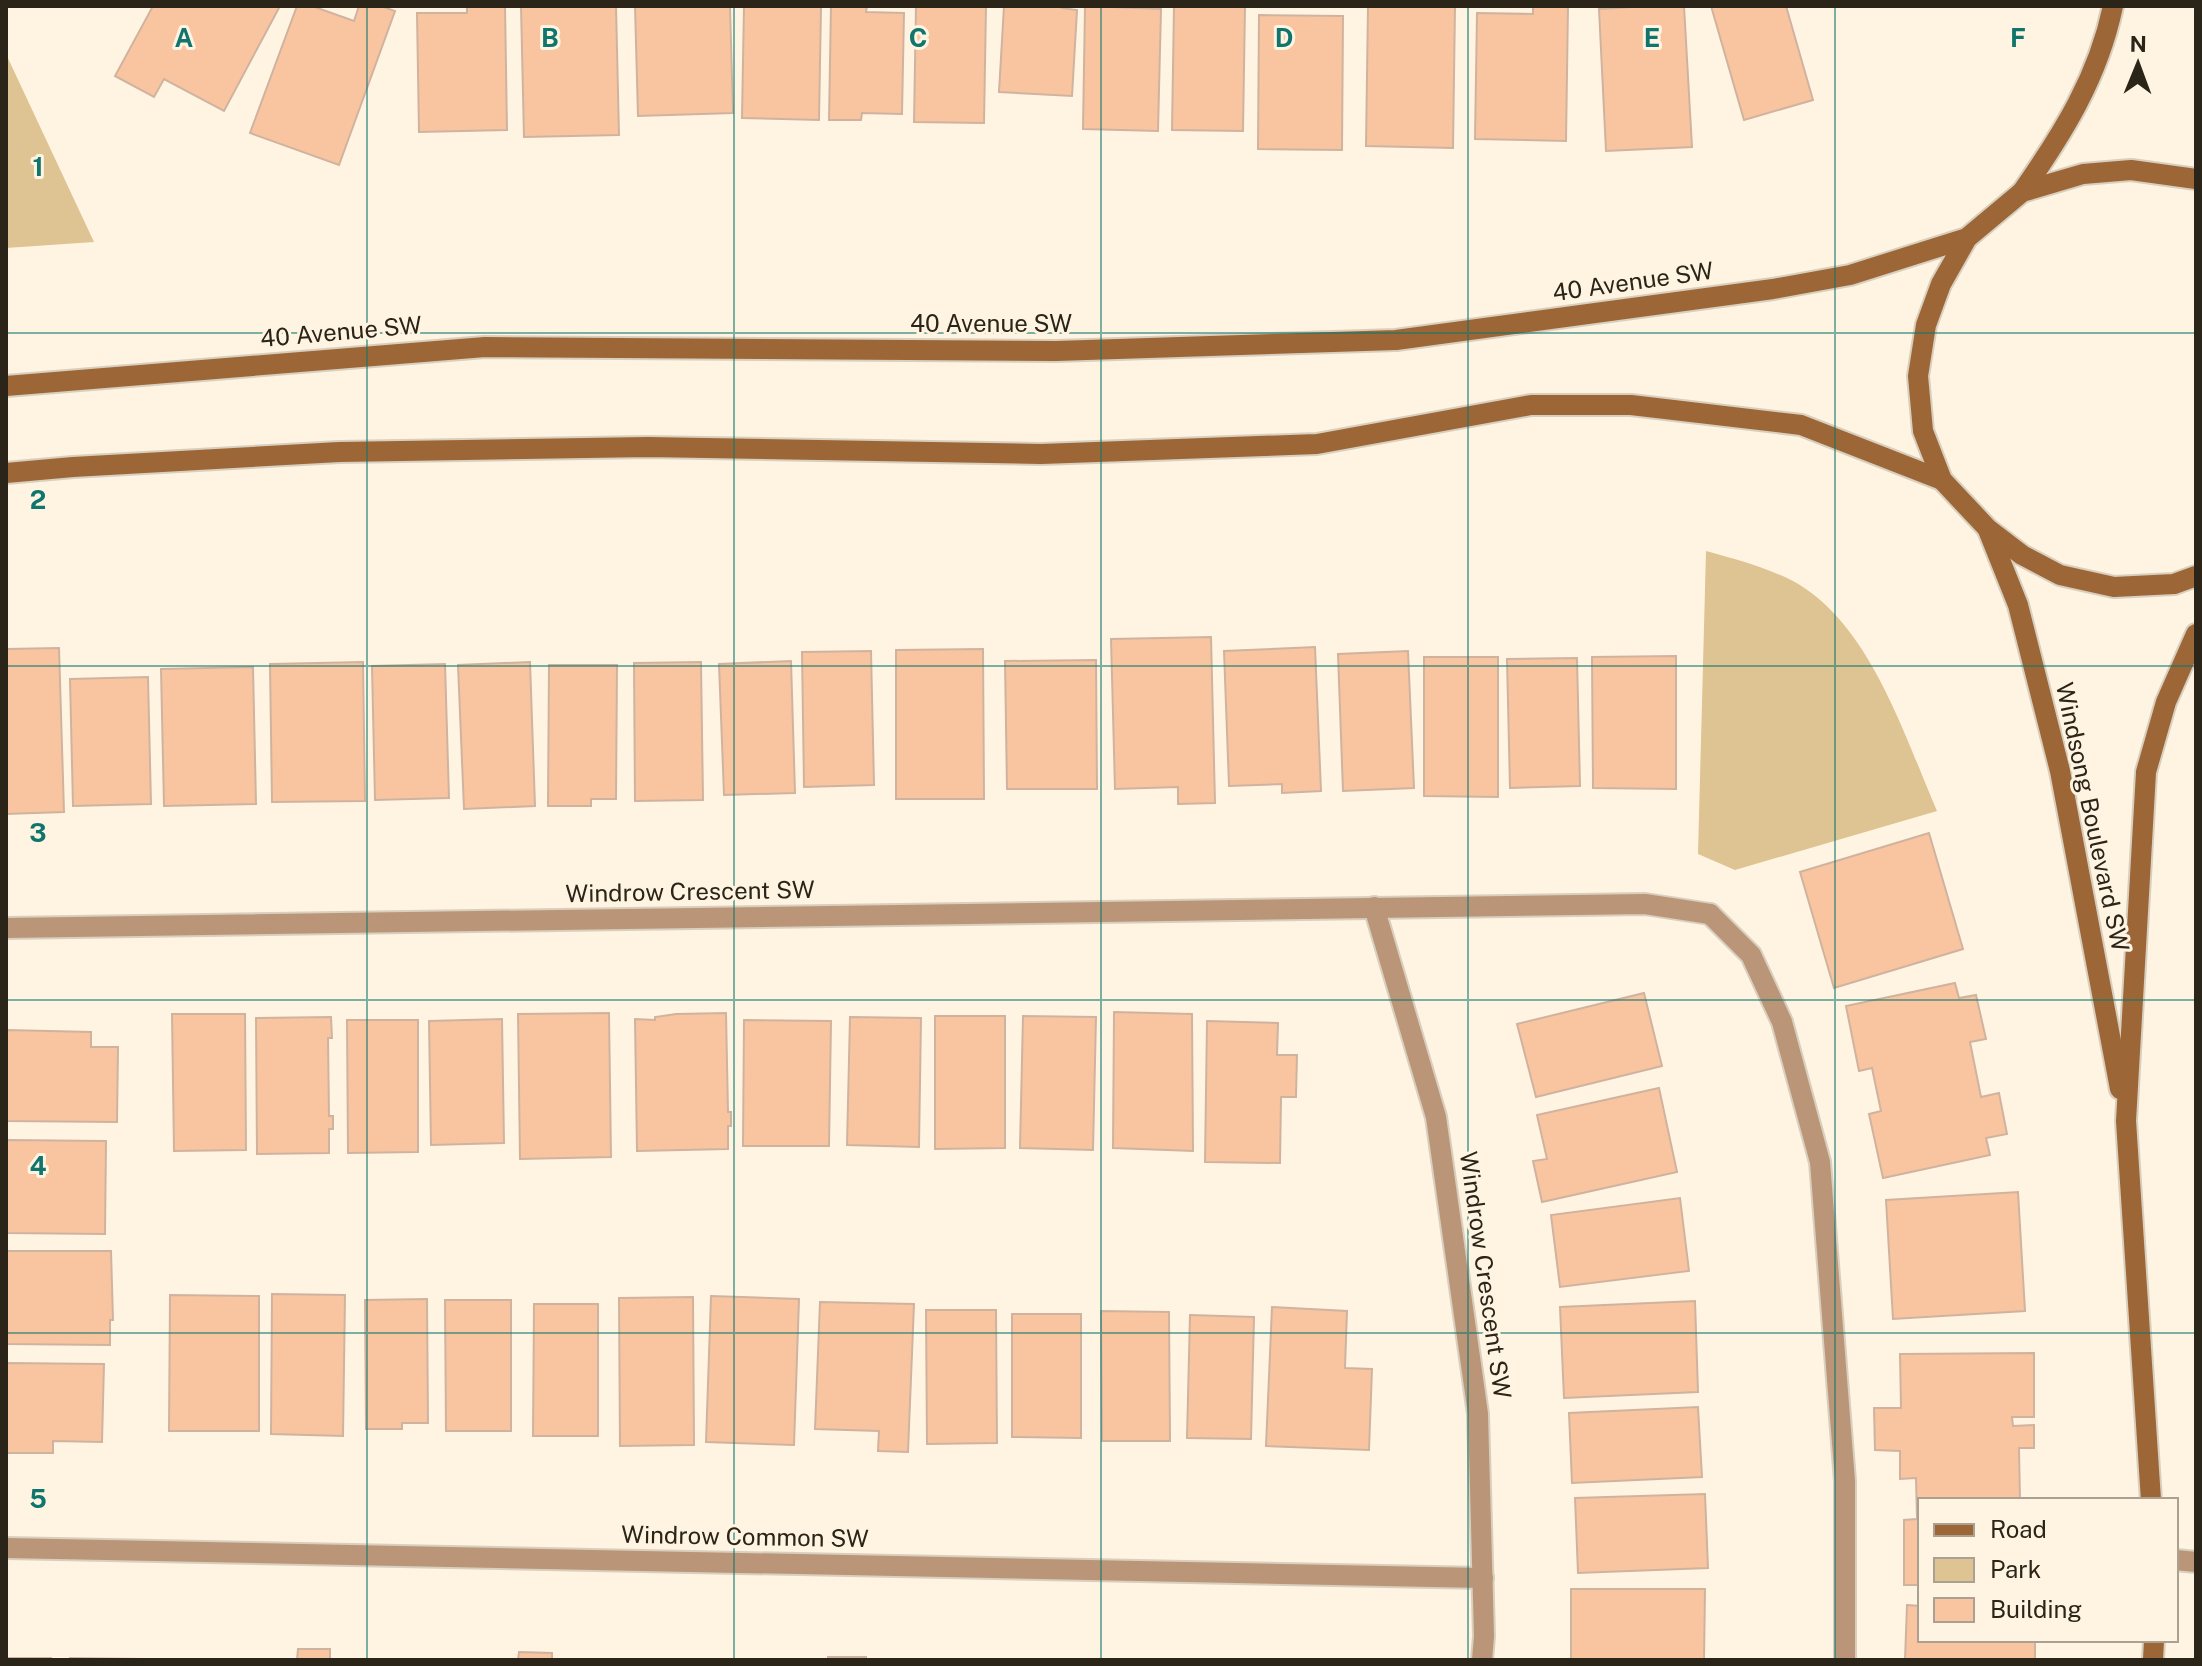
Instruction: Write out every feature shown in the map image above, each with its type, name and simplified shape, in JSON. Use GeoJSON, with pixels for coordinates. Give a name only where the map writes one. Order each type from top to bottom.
{"type":"FeatureCollection","features":[{"type":"Feature","properties":{"kind":"main road"},"geometry":{"type":"LineString","coordinates":[[2113,6],[2090,82],[2063,133],[2022,192],[1967,238],[1941,284],[1926,325],[1918,376],[1923,431],[1942,480],[1988,529],[2022,555],[2060,575],[2114,587],[2174,584],[2196,576]]}},
{"type":"Feature","properties":{"kind":"main road"},"geometry":{"type":"LineString","coordinates":[[2022,192],[2083,174],[2131,170],[2196,179]]}},
{"type":"Feature","properties":{"kind":"main road","name":"40 Avenue SW"},"geometry":{"type":"LineString","coordinates":[[6,386],[485,347],[1056,351],[1396,340],[1773,289],[1850,275],[1967,238]]}},
{"type":"Feature","properties":{"kind":"main road"},"geometry":{"type":"LineString","coordinates":[[6,473],[354,452],[648,447],[1041,454],[1317,444],[1531,405],[1631,405],[1801,425],[1942,480]]}},
{"type":"Feature","properties":{"kind":"main road","name":"Windsong Boulevard SW"},"geometry":{"type":"LineString","coordinates":[[1988,529],[2018,605],[2060,771],[2126,1121],[2151,1498]]}},
{"type":"Feature","properties":{"kind":"main road","name":"Windsong Boulevard SW"},"geometry":{"type":"LineString","coordinates":[[2126,1121],[2146,772],[2166,702],[2196,634]]}},
{"type":"Feature","properties":{"kind":"street","name":"Windrow Crescent SW"},"geometry":{"type":"LineString","coordinates":[[6,928],[1645,904],[1710,914],[1751,955],[1782,1022],[1820,1162],[1845,1481],[1845,1660]]}},
{"type":"Feature","properties":{"kind":"street","name":"Windrow Crescent SW"},"geometry":{"type":"LineString","coordinates":[[1374,907],[1436,1117],[1478,1414],[1482,1660]]}},
{"type":"Feature","properties":{"kind":"street","name":"Windrow Common SW"},"geometry":{"type":"LineString","coordinates":[[6,1548],[1483,1578]]}},
{"type":"Feature","properties":{"kind":"green space"},"geometry":{"type":"Polygon","coordinates":[[[6,54],[94,242],[6,248],[6,54]]]}},
{"type":"Feature","properties":{"kind":"green space"},"geometry":{"type":"Polygon","coordinates":[[[1706,551],[1761,567],[1793,581],[1820,600],[1843,624],[1882,683],[1937,811],[1735,870],[1698,854],[1706,551]]]}},
{"type":"Feature","properties":{"kind":"building"},"geometry":{"type":"Polygon","coordinates":[[[153,6],[280,6],[224,111],[164,79],[154,97],[115,76],[153,6]]]}},
{"type":"Feature","properties":{"kind":"building"},"geometry":{"type":"Polygon","coordinates":[[[297,6],[312,6],[354,21],[359,6],[381,6],[395,11],[339,165],[250,133],[297,6]]]}},
{"type":"Feature","properties":{"kind":"building"},"geometry":{"type":"Polygon","coordinates":[[[467,6],[505,6],[507,130],[419,132],[417,13],[467,13],[467,6]]]}},
{"type":"Feature","properties":{"kind":"building"},"geometry":{"type":"Polygon","coordinates":[[[521,6],[616,6],[619,135],[524,137],[521,6]]]}},
{"type":"Feature","properties":{"kind":"building"},"geometry":{"type":"Polygon","coordinates":[[[635,6],[730,7],[733,113],[638,116],[635,6]]]}},
{"type":"Feature","properties":{"kind":"building"},"geometry":{"type":"Polygon","coordinates":[[[744,6],[821,7],[819,120],[742,118],[744,6]]]}},
{"type":"Feature","properties":{"kind":"building"},"geometry":{"type":"Polygon","coordinates":[[[831,6],[867,6],[866,12],[904,13],[902,114],[862,113],[861,120],[829,120],[831,6]]]}},
{"type":"Feature","properties":{"kind":"building"},"geometry":{"type":"Polygon","coordinates":[[[916,6],[986,6],[984,123],[914,122],[916,6]]]}},
{"type":"Feature","properties":{"kind":"building"},"geometry":{"type":"Polygon","coordinates":[[[1004,6],[1063,6],[1077,10],[1072,96],[999,92],[1004,6]]]}},
{"type":"Feature","properties":{"kind":"building"},"geometry":{"type":"Polygon","coordinates":[[[1085,6],[1161,9],[1158,131],[1083,129],[1085,6]]]}},
{"type":"Feature","properties":{"kind":"building"},"geometry":{"type":"Polygon","coordinates":[[[1174,6],[1245,6],[1243,131],[1172,130],[1174,6]]]}},
{"type":"Feature","properties":{"kind":"building"},"geometry":{"type":"Polygon","coordinates":[[[1368,6],[1455,6],[1453,148],[1366,146],[1368,6]]]}},
{"type":"Feature","properties":{"kind":"building"},"geometry":{"type":"Polygon","coordinates":[[[1533,6],[1568,6],[1566,141],[1475,139],[1477,13],[1533,14],[1533,6]]]}},
{"type":"Feature","properties":{"kind":"building"},"geometry":{"type":"Polygon","coordinates":[[[1684,6],[1692,147],[1606,151],[1599,9],[1684,6]]]}},
{"type":"Feature","properties":{"kind":"building"},"geometry":{"type":"Polygon","coordinates":[[[1711,6],[1786,6],[1813,100],[1744,120],[1711,6]]]}},
{"type":"Feature","properties":{"kind":"building"},"geometry":{"type":"Polygon","coordinates":[[[1259,15],[1343,16],[1342,150],[1258,149],[1259,15]]]}},
{"type":"Feature","properties":{"kind":"building"},"geometry":{"type":"Polygon","coordinates":[[[1211,637],[1215,803],[1178,804],[1178,787],[1115,789],[1111,639],[1211,637]]]}},
{"type":"Feature","properties":{"kind":"building"},"geometry":{"type":"Polygon","coordinates":[[[1315,647],[1321,791],[1282,793],[1282,784],[1229,786],[1224,651],[1315,647]]]}},
{"type":"Feature","properties":{"kind":"building"},"geometry":{"type":"Polygon","coordinates":[[[59,648],[64,812],[6,814],[6,649],[59,648]]]}},
{"type":"Feature","properties":{"kind":"building"},"geometry":{"type":"Polygon","coordinates":[[[983,649],[984,799],[896,799],[896,650],[983,649]]]}},
{"type":"Feature","properties":{"kind":"building"},"geometry":{"type":"Polygon","coordinates":[[[871,651],[874,785],[804,787],[802,652],[871,651]]]}},
{"type":"Feature","properties":{"kind":"building"},"geometry":{"type":"Polygon","coordinates":[[[1408,651],[1414,788],[1343,791],[1338,654],[1408,651]]]}},
{"type":"Feature","properties":{"kind":"building"},"geometry":{"type":"Polygon","coordinates":[[[1676,656],[1676,789],[1593,788],[1592,657],[1676,656]]]}},
{"type":"Feature","properties":{"kind":"building"},"geometry":{"type":"Polygon","coordinates":[[[1424,657],[1498,657],[1498,797],[1424,796],[1424,657]]]}},
{"type":"Feature","properties":{"kind":"building"},"geometry":{"type":"Polygon","coordinates":[[[1577,658],[1580,786],[1510,788],[1507,659],[1577,658]]]}},
{"type":"Feature","properties":{"kind":"building"},"geometry":{"type":"Polygon","coordinates":[[[1096,660],[1097,789],[1007,789],[1005,661],[1096,660]]]}},
{"type":"Feature","properties":{"kind":"building"},"geometry":{"type":"Polygon","coordinates":[[[791,661],[795,793],[724,795],[719,664],[791,661]]]}},
{"type":"Feature","properties":{"kind":"building"},"geometry":{"type":"Polygon","coordinates":[[[363,662],[365,801],[272,802],[270,664],[363,662]]]}},
{"type":"Feature","properties":{"kind":"building"},"geometry":{"type":"Polygon","coordinates":[[[530,662],[535,806],[464,809],[458,665],[530,662]]]}},
{"type":"Feature","properties":{"kind":"building"},"geometry":{"type":"Polygon","coordinates":[[[701,662],[703,800],[635,801],[634,663],[701,662]]]}},
{"type":"Feature","properties":{"kind":"building"},"geometry":{"type":"Polygon","coordinates":[[[445,664],[449,798],[375,800],[372,666],[445,664]]]}},
{"type":"Feature","properties":{"kind":"building"},"geometry":{"type":"Polygon","coordinates":[[[549,665],[617,665],[616,799],[591,799],[591,806],[548,806],[549,665]]]}},
{"type":"Feature","properties":{"kind":"building"},"geometry":{"type":"Polygon","coordinates":[[[253,667],[256,804],[164,806],[161,669],[253,667]]]}},
{"type":"Feature","properties":{"kind":"building"},"geometry":{"type":"Polygon","coordinates":[[[148,677],[151,804],[73,806],[70,679],[148,677]]]}},
{"type":"Feature","properties":{"kind":"building"},"geometry":{"type":"Polygon","coordinates":[[[1929,833],[1963,949],[1834,988],[1800,872],[1929,833]]]}},
{"type":"Feature","properties":{"kind":"building"},"geometry":{"type":"Polygon","coordinates":[[[1955,983],[1959,998],[1976,995],[1986,1039],[1970,1042],[1981,1097],[1999,1093],[2007,1134],[1986,1138],[1990,1155],[1883,1178],[1869,1114],[1881,1111],[1872,1068],[1859,1071],[1846,1006],[1955,983]]]}},
{"type":"Feature","properties":{"kind":"building"},"geometry":{"type":"Polygon","coordinates":[[[1644,993],[1662,1066],[1536,1097],[1517,1024],[1644,993]]]}},
{"type":"Feature","properties":{"kind":"building"},"geometry":{"type":"Polygon","coordinates":[[[1114,1012],[1192,1014],[1193,1151],[1113,1148],[1114,1012]]]}},
{"type":"Feature","properties":{"kind":"building"},"geometry":{"type":"Polygon","coordinates":[[[609,1013],[611,1157],[520,1159],[518,1014],[609,1013]]]}},
{"type":"Feature","properties":{"kind":"building"},"geometry":{"type":"Polygon","coordinates":[[[726,1013],[728,1112],[731,1112],[728,1149],[637,1151],[635,1019],[726,1013]]]}},
{"type":"Feature","properties":{"kind":"building"},"geometry":{"type":"Polygon","coordinates":[[[172,1014],[245,1014],[246,1150],[174,1151],[172,1014]]]}},
{"type":"Feature","properties":{"kind":"building"},"geometry":{"type":"Polygon","coordinates":[[[935,1016],[1005,1016],[1005,1148],[935,1149],[935,1016]]]}},
{"type":"Feature","properties":{"kind":"building"},"geometry":{"type":"Polygon","coordinates":[[[1023,1016],[1096,1017],[1093,1150],[1020,1148],[1023,1016]]]}},
{"type":"Feature","properties":{"kind":"building"},"geometry":{"type":"Polygon","coordinates":[[[331,1017],[332,1038],[328,1038],[329,1116],[333,1116],[333,1129],[329,1129],[329,1153],[257,1154],[256,1018],[331,1017]]]}},
{"type":"Feature","properties":{"kind":"building"},"geometry":{"type":"Polygon","coordinates":[[[850,1017],[921,1018],[919,1147],[847,1145],[850,1017]]]}},
{"type":"Feature","properties":{"kind":"building"},"geometry":{"type":"Polygon","coordinates":[[[502,1019],[504,1143],[431,1145],[429,1021],[502,1019]]]}},
{"type":"Feature","properties":{"kind":"building"},"geometry":{"type":"Polygon","coordinates":[[[347,1020],[418,1020],[418,1152],[348,1153],[347,1020]]]}},
{"type":"Feature","properties":{"kind":"building"},"geometry":{"type":"Polygon","coordinates":[[[744,1020],[831,1021],[829,1146],[743,1146],[744,1020]]]}},
{"type":"Feature","properties":{"kind":"building"},"geometry":{"type":"Polygon","coordinates":[[[1207,1021],[1278,1023],[1277,1055],[1297,1055],[1296,1097],[1281,1097],[1280,1163],[1205,1162],[1207,1021]]]}},
{"type":"Feature","properties":{"kind":"building"},"geometry":{"type":"Polygon","coordinates":[[[6,1030],[91,1032],[91,1047],[118,1047],[117,1122],[6,1121],[6,1030]]]}},
{"type":"Feature","properties":{"kind":"building"},"geometry":{"type":"Polygon","coordinates":[[[1659,1088],[1677,1172],[1542,1202],[1533,1161],[1547,1159],[1537,1115],[1659,1088]]]}},
{"type":"Feature","properties":{"kind":"building"},"geometry":{"type":"Polygon","coordinates":[[[6,1140],[106,1141],[105,1234],[6,1233],[6,1140]]]}},
{"type":"Feature","properties":{"kind":"building"},"geometry":{"type":"Polygon","coordinates":[[[2018,1192],[2025,1311],[1893,1319],[1886,1200],[2018,1192]]]}},
{"type":"Feature","properties":{"kind":"building"},"geometry":{"type":"Polygon","coordinates":[[[1680,1198],[1689,1271],[1560,1287],[1551,1215],[1680,1198]]]}},
{"type":"Feature","properties":{"kind":"building"},"geometry":{"type":"Polygon","coordinates":[[[6,1251],[111,1251],[113,1320],[110,1320],[110,1345],[6,1344],[6,1251]]]}},
{"type":"Feature","properties":{"kind":"building"},"geometry":{"type":"Polygon","coordinates":[[[272,1294],[345,1295],[343,1436],[271,1434],[272,1294]]]}},
{"type":"Feature","properties":{"kind":"building"},"geometry":{"type":"Polygon","coordinates":[[[170,1295],[259,1296],[259,1431],[169,1431],[170,1295]]]}},
{"type":"Feature","properties":{"kind":"building"},"geometry":{"type":"Polygon","coordinates":[[[711,1296],[799,1299],[794,1445],[706,1442],[711,1296]]]}},
{"type":"Feature","properties":{"kind":"building"},"geometry":{"type":"Polygon","coordinates":[[[693,1297],[694,1445],[620,1446],[619,1298],[693,1297]]]}},
{"type":"Feature","properties":{"kind":"building"},"geometry":{"type":"Polygon","coordinates":[[[427,1299],[428,1423],[402,1423],[402,1429],[366,1429],[365,1300],[427,1299]]]}},
{"type":"Feature","properties":{"kind":"building"},"geometry":{"type":"Polygon","coordinates":[[[445,1300],[511,1300],[511,1431],[446,1431],[445,1300]]]}},
{"type":"Feature","properties":{"kind":"building"},"geometry":{"type":"Polygon","coordinates":[[[1695,1301],[1698,1392],[1564,1398],[1560,1307],[1695,1301]]]}},
{"type":"Feature","properties":{"kind":"building"},"geometry":{"type":"Polygon","coordinates":[[[820,1302],[914,1304],[908,1452],[878,1451],[879,1431],[815,1429],[820,1302]]]}},
{"type":"Feature","properties":{"kind":"building"},"geometry":{"type":"Polygon","coordinates":[[[534,1304],[598,1304],[598,1436],[533,1436],[534,1304]]]}},
{"type":"Feature","properties":{"kind":"building"},"geometry":{"type":"Polygon","coordinates":[[[1272,1307],[1347,1311],[1345,1368],[1372,1369],[1369,1450],[1266,1446],[1272,1307]]]}},
{"type":"Feature","properties":{"kind":"building"},"geometry":{"type":"Polygon","coordinates":[[[926,1310],[996,1310],[997,1443],[927,1444],[926,1310]]]}},
{"type":"Feature","properties":{"kind":"building"},"geometry":{"type":"Polygon","coordinates":[[[1101,1311],[1169,1312],[1170,1441],[1102,1441],[1101,1311]]]}},
{"type":"Feature","properties":{"kind":"building"},"geometry":{"type":"Polygon","coordinates":[[[1012,1314],[1081,1314],[1081,1438],[1012,1437],[1012,1314]]]}},
{"type":"Feature","properties":{"kind":"building"},"geometry":{"type":"Polygon","coordinates":[[[1190,1315],[1254,1317],[1251,1439],[1187,1438],[1190,1315]]]}},
{"type":"Feature","properties":{"kind":"building"},"geometry":{"type":"Polygon","coordinates":[[[2034,1353],[2034,1417],[2012,1417],[2013,1426],[2034,1425],[2034,1448],[2019,1448],[2020,1498],[1918,1498],[1918,1585],[1904,1585],[1904,1520],[1917,1519],[1916,1478],[1900,1479],[1900,1451],[1875,1450],[1874,1408],[1901,1408],[1900,1354],[2034,1353]]]}},
{"type":"Feature","properties":{"kind":"building"},"geometry":{"type":"Polygon","coordinates":[[[6,1363],[104,1364],[102,1442],[53,1441],[53,1453],[6,1453],[6,1363]]]}},
{"type":"Feature","properties":{"kind":"building"},"geometry":{"type":"Polygon","coordinates":[[[1698,1407],[1702,1477],[1572,1483],[1569,1413],[1698,1407]]]}},
{"type":"Feature","properties":{"kind":"building"},"geometry":{"type":"Polygon","coordinates":[[[1705,1494],[1708,1568],[1578,1573],[1575,1498],[1705,1494]]]}},
{"type":"Feature","properties":{"kind":"building"},"geometry":{"type":"Polygon","coordinates":[[[1571,1589],[1705,1589],[1704,1660],[1571,1660],[1571,1589]]]}},
{"type":"Feature","properties":{"kind":"building"},"geometry":{"type":"Polygon","coordinates":[[[1907,1605],[1918,1606],[1918,1642],[2035,1642],[2035,1660],[1905,1660],[1907,1605]]]}},
{"type":"Feature","properties":{"kind":"building"},"geometry":{"type":"Polygon","coordinates":[[[298,1649],[330,1649],[330,1660],[297,1660],[298,1649]]]}},
{"type":"Feature","properties":{"kind":"building"},"geometry":{"type":"Polygon","coordinates":[[[519,1652],[552,1653],[552,1660],[518,1660],[519,1652]]]}},
{"type":"Feature","properties":{"kind":"building"},"geometry":{"type":"Polygon","coordinates":[[[828,1657],[866,1657],[866,1660],[828,1660],[828,1657]]]}},
{"type":"Feature","properties":{"kind":"building"},"geometry":{"type":"Polygon","coordinates":[[[51,1658],[51,1660],[6,1660],[51,1658]]]}},
{"type":"Feature","properties":{"kind":"building"},"geometry":{"type":"Polygon","coordinates":[[[142,1659],[142,1660],[70,1660],[142,1659]]]}}]}
